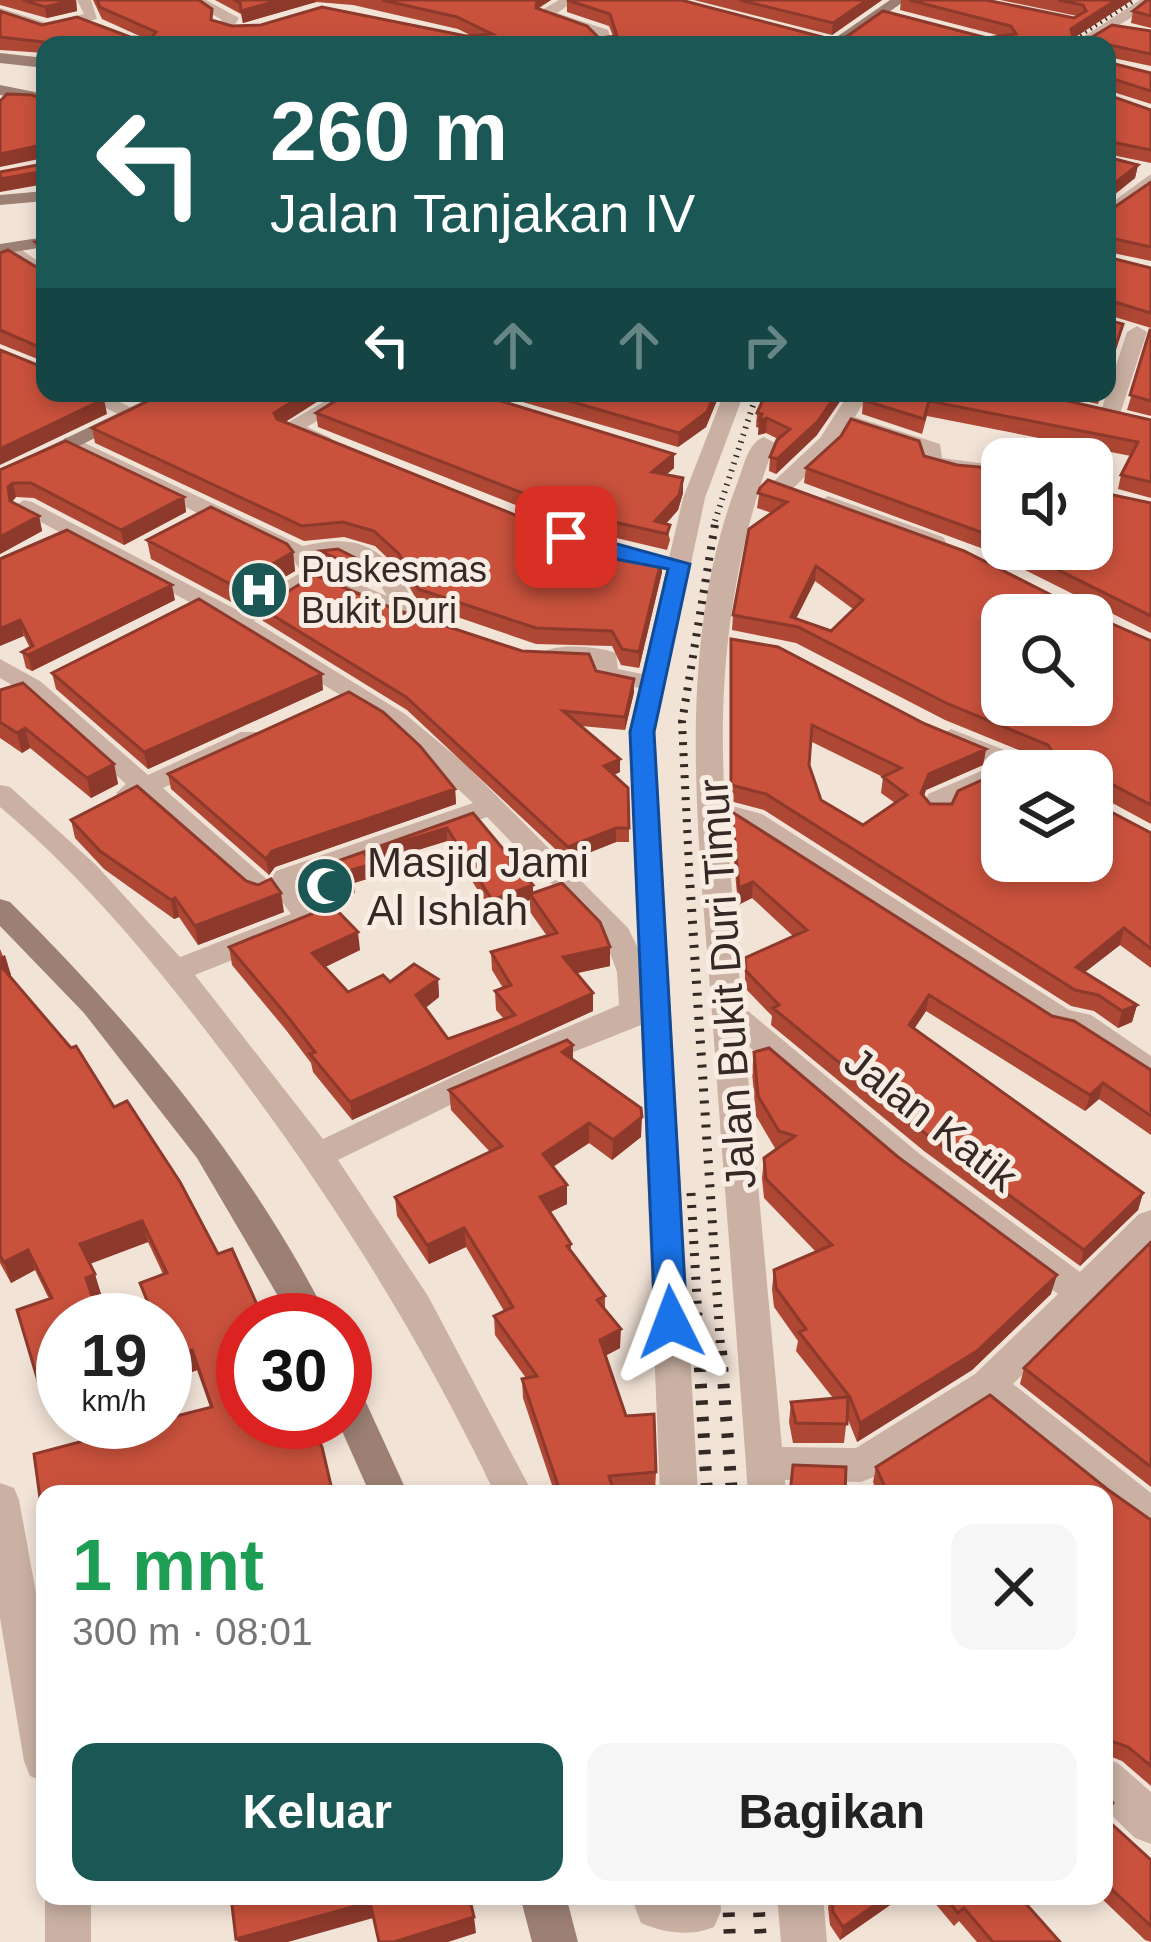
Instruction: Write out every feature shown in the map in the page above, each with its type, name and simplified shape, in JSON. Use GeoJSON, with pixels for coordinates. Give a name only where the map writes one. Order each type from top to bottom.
{"type":"FeatureCollection","features":[{"type":"Feature","properties":{"kind":"street"},"geometry":{"type":"LineString","coordinates":[[0,32],[82,20],[92,15],[84,0]]}},
{"type":"Feature","properties":{"kind":"street"},"geometry":{"type":"LineString","coordinates":[[196,0],[242,29]]}},
{"type":"Feature","properties":{"kind":"street"},"geometry":{"type":"LineString","coordinates":[[569,0],[545,14],[603,33],[596,36]]}},
{"type":"Feature","properties":{"kind":"street"},"geometry":{"type":"LineString","coordinates":[[840,36],[899,0]]}},
{"type":"Feature","properties":{"kind":"street"},"geometry":{"type":"LineString","coordinates":[[1092,36],[1150,0]]}},
{"type":"Feature","properties":{"kind":"street"},"geometry":{"type":"LineString","coordinates":[[0,12],[32,29]]}},
{"type":"Feature","properties":{"kind":"street"},"geometry":{"type":"LineString","coordinates":[[242,29],[253,13]]}},
{"type":"Feature","properties":{"kind":"street"},"geometry":{"type":"LineString","coordinates":[[880,13],[905,20]]}},
{"type":"Feature","properties":{"kind":"street"},"geometry":{"type":"LineString","coordinates":[[82,20],[104,31]]}},
{"type":"Feature","properties":{"kind":"street"},"geometry":{"type":"LineString","coordinates":[[227,36],[242,29],[278,26]]}},
{"type":"Feature","properties":{"kind":"street"},"geometry":{"type":"LineString","coordinates":[[1106,27],[1133,32]]}},
{"type":"Feature","properties":{"kind":"street"},"geometry":{"type":"LineString","coordinates":[[0,58],[36,62]]}},
{"type":"Feature","properties":{"kind":"street"},"geometry":{"type":"LineString","coordinates":[[3,95],[36,98]]}},
{"type":"Feature","properties":{"kind":"street"},"geometry":{"type":"LineString","coordinates":[[1116,206],[1151,176],[1128,167]]}},
{"type":"Feature","properties":{"kind":"street"},"geometry":{"type":"LineString","coordinates":[[0,200],[36,197]]}},
{"type":"Feature","properties":{"kind":"street"},"geometry":{"type":"LineString","coordinates":[[1116,209],[1151,207]]}},
{"type":"Feature","properties":{"kind":"street"},"geometry":{"type":"LineString","coordinates":[[7,255],[36,245]]}},
{"type":"Feature","properties":{"kind":"street"},"geometry":{"type":"LineString","coordinates":[[7,255],[36,270]]}},
{"type":"Feature","properties":{"kind":"street"},"geometry":{"type":"LineString","coordinates":[[1116,396],[1137,332]]}},
{"type":"Feature","properties":{"kind":"street"},"geometry":{"type":"LineString","coordinates":[[106,402],[133,414]]}},
{"type":"Feature","properties":{"kind":"street"},"geometry":{"type":"LineString","coordinates":[[158,402],[2,478],[23,505],[60,536],[123,559],[203,600],[396,719],[618,934],[645,1016]]}},
{"type":"Feature","properties":{"kind":"street"},"geometry":{"type":"LineString","coordinates":[[338,402],[291,429],[353,454]]}},
{"type":"Feature","properties":{"kind":"street"},"geometry":{"type":"LineString","coordinates":[[678,1485],[645,1016],[642,732],[655,683],[668,562],[731,402]]}},
{"type":"Feature","properties":{"kind":"street"},"geometry":{"type":"LineString","coordinates":[[779,488],[828,442],[854,402]]}},
{"type":"Feature","properties":{"kind":"street"},"geometry":{"type":"LineString","coordinates":[[1109,417],[1114,402]]}},
{"type":"Feature","properties":{"kind":"street"},"geometry":{"type":"LineString","coordinates":[[844,420],[932,449],[931,461],[981,471]]}},
{"type":"Feature","properties":{"kind":"street"},"geometry":{"type":"LineString","coordinates":[[72,443],[203,518],[406,613],[469,634]]}},
{"type":"Feature","properties":{"kind":"street","name":"Jalan Bukit Duri Timur"},"geometry":{"type":"LineString","coordinates":[[764,443],[748,477],[719,594],[713,639],[712,809],[766,1479]]}},
{"type":"Feature","properties":{"kind":"street"},"geometry":{"type":"LineString","coordinates":[[680,458],[707,467]]}},
{"type":"Feature","properties":{"kind":"street"},"geometry":{"type":"LineString","coordinates":[[748,477],[981,552]]}},
{"type":"Feature","properties":{"kind":"street"},"geometry":{"type":"LineString","coordinates":[[123,559],[158,541]]}},
{"type":"Feature","properties":{"kind":"street"},"geometry":{"type":"LineString","coordinates":[[236,621],[308,564],[321,547],[350,547],[382,564],[391,574],[406,613]]}},
{"type":"Feature","properties":{"kind":"street"},"geometry":{"type":"LineString","coordinates":[[165,619],[203,600]]}},
{"type":"Feature","properties":{"kind":"street"},"geometry":{"type":"LineString","coordinates":[[713,639],[748,642]]}},
{"type":"Feature","properties":{"kind":"street"},"geometry":{"type":"LineString","coordinates":[[532,655],[603,656],[607,675],[655,683]]}},
{"type":"Feature","properties":{"kind":"street"},"geometry":{"type":"LineString","coordinates":[[0,667],[40,681],[144,786],[262,890]]}},
{"type":"Feature","properties":{"kind":"street"},"geometry":{"type":"LineString","coordinates":[[0,702],[40,681]]}},
{"type":"Feature","properties":{"kind":"street"},"geometry":{"type":"LineString","coordinates":[[324,706],[354,691]]}},
{"type":"Feature","properties":{"kind":"street"},"geometry":{"type":"LineString","coordinates":[[934,730],[981,753]]}},
{"type":"Feature","properties":{"kind":"street"},"geometry":{"type":"LineString","coordinates":[[102,808],[266,731]]}},
{"type":"Feature","properties":{"kind":"street"},"geometry":{"type":"LineString","coordinates":[[937,811],[938,800],[981,781]]}},
{"type":"Feature","properties":{"kind":"street"},"geometry":{"type":"LineString","coordinates":[[0,794],[60,830],[319,1155],[409,1291],[468,1394],[510,1485]]}},
{"type":"Feature","properties":{"kind":"street"},"geometry":{"type":"LineString","coordinates":[[175,971],[305,920],[308,915],[284,884],[286,878],[491,806]]}},
{"type":"Feature","properties":{"kind":"street"},"geometry":{"type":"LineString","coordinates":[[712,809],[752,820],[948,950],[1061,1020],[1080,1023],[1151,1072]]}},
{"type":"Feature","properties":{"kind":"street"},"geometry":{"type":"LineString","coordinates":[[0,909],[95,1005],[184,1116],[209,1149],[295,1293]]}},
{"type":"Feature","properties":{"kind":"street","name":"Jalan Katik"},"geometry":{"type":"LineString","coordinates":[[727,1011],[909,1164],[1084,1293]]}},
{"type":"Feature","properties":{"kind":"street"},"geometry":{"type":"LineString","coordinates":[[319,1155],[480,1077],[645,1016]]}},
{"type":"Feature","properties":{"kind":"street"},"geometry":{"type":"LineString","coordinates":[[766,1479],[860,1480],[988,1385],[1151,1223]]}},
{"type":"Feature","properties":{"kind":"street"},"geometry":{"type":"LineString","coordinates":[[988,1385],[1112,1485]]}},
{"type":"Feature","properties":{"kind":"street"},"geometry":{"type":"LineString","coordinates":[[369,1449],[385,1485]]}},
{"type":"Feature","properties":{"kind":"street"},"geometry":{"type":"LineString","coordinates":[[1113,1485],[1151,1516]]}},
{"type":"Feature","properties":{"kind":"street"},"geometry":{"type":"LineString","coordinates":[[0,1499],[36,1709]]}},
{"type":"Feature","properties":{"kind":"street"},"geometry":{"type":"LineString","coordinates":[[1113,1787],[1151,1822]]}},
{"type":"Feature","properties":{"kind":"street"},"geometry":{"type":"LineString","coordinates":[[68,1942],[70,1905]]}},
{"type":"Feature","properties":{"kind":"street"},"geometry":{"type":"LineString","coordinates":[[545,1905],[555,1942]]}},
{"type":"Feature","properties":{"kind":"street"},"geometry":{"type":"LineString","coordinates":[[655,1905],[698,1911],[698,1905]]}},
{"type":"Feature","properties":{"kind":"street"},"geometry":{"type":"LineString","coordinates":[[801,1905],[804,1942]]}},
{"type":"Feature","properties":{"kind":"building"},"geometry":{"type":"Polygon","coordinates":[[[23,0],[73,0],[45,7],[23,0]]]}},
{"type":"Feature","properties":{"kind":"building"},"geometry":{"type":"Polygon","coordinates":[[[97,0],[199,0],[212,9],[211,20],[232,26],[261,25],[322,7],[466,36],[153,36],[156,32],[100,7],[97,0]]]}},
{"type":"Feature","properties":{"kind":"building"},"geometry":{"type":"Polygon","coordinates":[[[235,0],[280,0],[241,11],[235,0]]]}},
{"type":"Feature","properties":{"kind":"building"},"geometry":{"type":"Polygon","coordinates":[[[382,0],[537,0],[536,8],[587,26],[597,36],[466,36],[492,34],[457,17],[382,0]]]}},
{"type":"Feature","properties":{"kind":"building"},"geometry":{"type":"Polygon","coordinates":[[[567,0],[681,0],[818,36],[617,36],[610,14],[567,0]]]}},
{"type":"Feature","properties":{"kind":"building"},"geometry":{"type":"Polygon","coordinates":[[[740,0],[867,0],[833,23],[740,0]]]}},
{"type":"Feature","properties":{"kind":"building"},"geometry":{"type":"Polygon","coordinates":[[[909,0],[986,0],[1074,18],[1086,11],[1083,5],[1058,0],[1116,0],[1071,29],[1073,36],[1002,36],[1016,34],[1011,26],[909,0]]]}},
{"type":"Feature","properties":{"kind":"building"},"geometry":{"type":"Polygon","coordinates":[[[1151,0],[1151,16],[1133,11],[1151,0]]]}},
{"type":"Feature","properties":{"kind":"building"},"geometry":{"type":"Polygon","coordinates":[[[0,11],[42,25],[77,17],[127,36],[36,36],[36,41],[0,37],[0,11]]]}},
{"type":"Feature","properties":{"kind":"building"},"geometry":{"type":"Polygon","coordinates":[[[883,11],[979,36],[847,36],[883,11]]]}},
{"type":"Feature","properties":{"kind":"building"},"geometry":{"type":"Polygon","coordinates":[[[1112,25],[1151,31],[1151,54],[1116,46],[1116,36],[1094,36],[1112,25]]]}},
{"type":"Feature","properties":{"kind":"building"},"geometry":{"type":"Polygon","coordinates":[[[1116,64],[1151,73],[1151,91],[1116,80],[1116,64]]]}},
{"type":"Feature","properties":{"kind":"building"},"geometry":{"type":"Polygon","coordinates":[[[7,94],[36,97],[36,146],[0,154],[0,101],[7,94]]]}},
{"type":"Feature","properties":{"kind":"building"},"geometry":{"type":"Polygon","coordinates":[[[1116,98],[1151,110],[1151,150],[1116,143],[1116,98]]]}},
{"type":"Feature","properties":{"kind":"building"},"geometry":{"type":"Polygon","coordinates":[[[1116,159],[1138,165],[1116,182],[1116,159]]]}},
{"type":"Feature","properties":{"kind":"building"},"geometry":{"type":"Polygon","coordinates":[[[36,165],[36,173],[0,179],[0,172],[36,165]]]}},
{"type":"Feature","properties":{"kind":"building"},"geometry":{"type":"Polygon","coordinates":[[[1151,182],[1151,247],[1116,239],[1116,206],[1151,182]]]}},
{"type":"Feature","properties":{"kind":"building"},"geometry":{"type":"Polygon","coordinates":[[[8,250],[36,267],[36,346],[0,330],[0,253],[8,250]]]}},
{"type":"Feature","properties":{"kind":"building"},"geometry":{"type":"Polygon","coordinates":[[[1116,259],[1151,268],[1151,313],[1116,302],[1116,259]]]}},
{"type":"Feature","properties":{"kind":"building"},"geometry":{"type":"Polygon","coordinates":[[[1151,330],[1151,401],[1130,395],[1151,330]]]}},
{"type":"Feature","properties":{"kind":"building"},"geometry":{"type":"Polygon","coordinates":[[[0,350],[36,364],[36,402],[98,402],[0,449],[0,350]]]}},
{"type":"Feature","properties":{"kind":"building"},"geometry":{"type":"Polygon","coordinates":[[[146,402],[292,402],[274,413],[277,419],[555,531],[662,557],[639,652],[622,649],[612,631],[536,628],[418,589],[399,554],[374,531],[343,522],[302,526],[92,428],[146,402]]]}},
{"type":"Feature","properties":{"kind":"building"},"geometry":{"type":"Polygon","coordinates":[[[334,402],[504,402],[674,454],[652,472],[683,478],[679,495],[655,521],[670,525],[667,534],[574,513],[316,413],[334,402]]]}},
{"type":"Feature","properties":{"kind":"building"},"geometry":{"type":"Polygon","coordinates":[[[573,402],[711,402],[707,412],[679,433],[573,402]]]}},
{"type":"Feature","properties":{"kind":"building"},"geometry":{"type":"Polygon","coordinates":[[[762,402],[831,402],[818,421],[777,459],[770,457],[777,440],[790,429],[767,418],[759,420],[762,414],[757,413],[762,402]]]}},
{"type":"Feature","properties":{"kind":"building"},"geometry":{"type":"Polygon","coordinates":[[[869,402],[929,402],[924,419],[869,402]]]}},
{"type":"Feature","properties":{"kind":"building"},"geometry":{"type":"Polygon","coordinates":[[[934,402],[1072,402],[1151,420],[1151,482],[1121,475],[1138,442],[934,402]]]}},
{"type":"Feature","properties":{"kind":"building"},"geometry":{"type":"Polygon","coordinates":[[[851,419],[919,441],[924,456],[981,467],[981,532],[806,468],[841,436],[851,419]]]}},
{"type":"Feature","properties":{"kind":"building"},"geometry":{"type":"Polygon","coordinates":[[[66,441],[184,497],[121,530],[31,483],[13,483],[8,487],[10,501],[39,516],[0,537],[0,470],[66,441]]]}},
{"type":"Feature","properties":{"kind":"building"},"geometry":{"type":"Polygon","coordinates":[[[768,480],[964,551],[981,560],[981,570],[1002,570],[1049,594],[981,594],[981,718],[798,627],[733,615],[749,529],[787,502],[758,493],[768,480]],[[816,566],[791,617],[831,631],[863,600],[816,566]]]}},
{"type":"Feature","properties":{"kind":"building"},"geometry":{"type":"Polygon","coordinates":[[[1113,495],[1151,503],[1151,616],[1058,570],[1113,570],[1113,495]]]}},
{"type":"Feature","properties":{"kind":"building"},"geometry":{"type":"Polygon","coordinates":[[[211,507],[287,544],[293,552],[234,586],[147,540],[211,507]]]}},
{"type":"Feature","properties":{"kind":"building"},"geometry":{"type":"Polygon","coordinates":[[[67,530],[172,585],[28,655],[22,652],[33,646],[20,620],[0,629],[0,559],[67,530]]]}},
{"type":"Feature","properties":{"kind":"building"},"geometry":{"type":"Polygon","coordinates":[[[338,549],[367,564],[375,577],[321,551],[338,549]]]}},
{"type":"Feature","properties":{"kind":"building"},"geometry":{"type":"Polygon","coordinates":[[[315,575],[394,609],[522,651],[589,654],[596,671],[634,679],[625,717],[563,711],[620,759],[604,766],[628,788],[629,828],[616,828],[568,847],[406,697],[261,608],[315,575]]]}},
{"type":"Feature","properties":{"kind":"building"},"geometry":{"type":"Polygon","coordinates":[[[199,599],[322,674],[144,752],[52,673],[199,599]]]}},
{"type":"Feature","properties":{"kind":"building"},"geometry":{"type":"Polygon","coordinates":[[[1113,624],[1151,641],[1151,805],[1113,785],[1113,750],[1051,750],[1002,726],[1113,726],[1113,624]]]}},
{"type":"Feature","properties":{"kind":"building"},"geometry":{"type":"Polygon","coordinates":[[[731,639],[778,647],[925,724],[986,749],[929,774],[921,793],[930,804],[952,804],[958,791],[981,781],[981,882],[1113,882],[1113,813],[1151,833],[1151,949],[1124,928],[1076,967],[1137,1005],[1122,1011],[1098,995],[1075,990],[766,794],[731,785],[731,639]],[[812,725],[809,765],[821,800],[863,825],[907,795],[883,777],[901,768],[812,725]]]}},
{"type":"Feature","properties":{"kind":"building"},"geometry":{"type":"Polygon","coordinates":[[[23,683],[114,764],[87,778],[25,728],[17,733],[0,722],[0,690],[23,683]]]}},
{"type":"Feature","properties":{"kind":"building"},"geometry":{"type":"Polygon","coordinates":[[[349,692],[383,712],[420,746],[455,789],[272,851],[266,859],[168,774],[349,692]]]}},
{"type":"Feature","properties":{"kind":"building"},"geometry":{"type":"Polygon","coordinates":[[[137,786],[246,881],[258,885],[271,879],[281,893],[195,926],[175,898],[171,900],[100,851],[71,820],[137,786]]]}},
{"type":"Feature","properties":{"kind":"building"},"geometry":{"type":"Polygon","coordinates":[[[732,812],[1052,1016],[1074,1021],[1151,1070],[1151,1116],[1103,1083],[1090,1095],[929,995],[909,1025],[1143,1193],[1084,1250],[927,1135],[773,1008],[779,1005],[746,971],[745,958],[807,930],[753,882],[739,888],[732,812]]]}},
{"type":"Feature","properties":{"kind":"building"},"geometry":{"type":"Polygon","coordinates":[[[473,813],[533,885],[492,900],[447,828],[364,853],[372,864],[348,871],[354,880],[318,892],[304,873],[473,813]]]}},
{"type":"Feature","properties":{"kind":"building"},"geometry":{"type":"Polygon","coordinates":[[[562,883],[600,922],[610,947],[563,957],[593,993],[350,1102],[229,947],[314,913],[323,896],[358,932],[312,953],[348,992],[383,975],[390,982],[414,964],[438,979],[416,995],[448,1039],[515,1015],[495,991],[511,985],[491,952],[557,933],[530,894],[562,883]]]}},
{"type":"Feature","properties":{"kind":"building"},"geometry":{"type":"Polygon","coordinates":[[[0,965],[71,1048],[76,1046],[114,1107],[127,1101],[180,1182],[218,1254],[232,1249],[252,1293],[216,1293],[216,1449],[322,1449],[331,1485],[38,1485],[34,1454],[53,1449],[192,1449],[192,1412],[212,1407],[192,1350],[192,1293],[144,1293],[140,1283],[167,1273],[142,1221],[80,1244],[95,1274],[86,1278],[91,1293],[50,1293],[28,1250],[4,1262],[0,1256],[0,965]]]}},
{"type":"Feature","properties":{"kind":"building"},"geometry":{"type":"Polygon","coordinates":[[[567,1040],[573,1045],[562,1052],[641,1108],[642,1117],[613,1140],[589,1123],[543,1154],[567,1185],[540,1197],[571,1244],[567,1246],[605,1296],[597,1300],[621,1329],[600,1340],[626,1416],[654,1414],[656,1472],[609,1476],[612,1485],[558,1485],[522,1379],[537,1376],[494,1316],[513,1307],[464,1228],[427,1245],[395,1197],[502,1146],[449,1090],[567,1040]]]}},
{"type":"Feature","properties":{"kind":"building"},"geometry":{"type":"Polygon","coordinates":[[[769,1048],[898,1157],[1057,1275],[977,1351],[860,1423],[850,1397],[799,1332],[806,1329],[776,1288],[774,1270],[832,1245],[766,1179],[764,1158],[795,1136],[779,1131],[758,1096],[754,1052],[769,1048]]]}},
{"type":"Feature","properties":{"kind":"building"},"geometry":{"type":"Polygon","coordinates":[[[1151,1242],[1151,1467],[1024,1368],[1151,1242]]]}},
{"type":"Feature","properties":{"kind":"building"},"geometry":{"type":"Polygon","coordinates":[[[36,1303],[36,1374],[17,1310],[36,1303]]]}},
{"type":"Feature","properties":{"kind":"building"},"geometry":{"type":"Polygon","coordinates":[[[990,1395],[1102,1485],[884,1485],[876,1467],[990,1395]]]}},
{"type":"Feature","properties":{"kind":"building"},"geometry":{"type":"Polygon","coordinates":[[[848,1397],[847,1424],[796,1423],[791,1402],[848,1397]]]}},
{"type":"Feature","properties":{"kind":"building"},"geometry":{"type":"Polygon","coordinates":[[[793,1465],[846,1467],[845,1485],[791,1485],[793,1465]]]}},
{"type":"Feature","properties":{"kind":"building"},"geometry":{"type":"Polygon","coordinates":[[[1113,1493],[1151,1520],[1151,1766],[1128,1747],[1113,1742],[1113,1493]]]}},
{"type":"Feature","properties":{"kind":"building"},"geometry":{"type":"Polygon","coordinates":[[[1113,1825],[1151,1860],[1151,1926],[1113,1890],[1113,1825]]]}},
{"type":"Feature","properties":{"kind":"building"},"geometry":{"type":"Polygon","coordinates":[[[232,1905],[359,1905],[236,1939],[232,1905]]]}},
{"type":"Feature","properties":{"kind":"building"},"geometry":{"type":"Polygon","coordinates":[[[371,1905],[471,1905],[474,1917],[394,1942],[379,1942],[371,1905]]]}},
{"type":"Feature","properties":{"kind":"building"},"geometry":{"type":"Polygon","coordinates":[[[833,1905],[875,1905],[843,1927],[833,1905]]]}},
{"type":"Feature","properties":{"kind":"building"},"geometry":{"type":"Polygon","coordinates":[[[951,1905],[1027,1905],[1060,1942],[993,1942],[964,1908],[958,1913],[951,1905]]]}},
{"type":"Feature","properties":{"kind":"railway"},"geometry":{"type":"LineString","coordinates":[[1079,36],[1135,0]]}},
{"type":"Feature","properties":{"kind":"railway"},"geometry":{"type":"LineString","coordinates":[[715,521],[754,402]]}},
{"type":"Feature","properties":{"kind":"railway"},"geometry":{"type":"LineString","coordinates":[[690,888],[682,722],[716,518]]}},
{"type":"Feature","properties":{"kind":"railway"},"geometry":{"type":"LineString","coordinates":[[690,885],[721,1354]]}},
{"type":"Feature","properties":{"kind":"railway"},"geometry":{"type":"LineString","coordinates":[[691,1193],[700,1354]]}},
{"type":"Feature","properties":{"kind":"railway"},"geometry":{"type":"LineString","coordinates":[[699,1351],[706,1485]]}},
{"type":"Feature","properties":{"kind":"railway"},"geometry":{"type":"LineString","coordinates":[[721,1351],[731,1485]]}},
{"type":"Feature","properties":{"kind":"railway"},"geometry":{"type":"LineString","coordinates":[[728,1905],[730,1942]]}},
{"type":"Feature","properties":{"kind":"railway"},"geometry":{"type":"LineString","coordinates":[[759,1905],[761,1942]]}},
{"type":"Feature","properties":{"kind":"place","name":"Puskesmas Bukit Duri"},"geometry":{"type":"Point","coordinates":[259,590]}},
{"type":"Feature","properties":{"kind":"place","name":"Masjid Jami Al Ishlah"},"geometry":{"type":"Point","coordinates":[325,886]}},
{"type":"Feature","properties":{"kind":"route"},"geometry":{"type":"LineString","coordinates":[[566,537],[612,552],[680,564],[642,732],[671,1322]]}}]}
